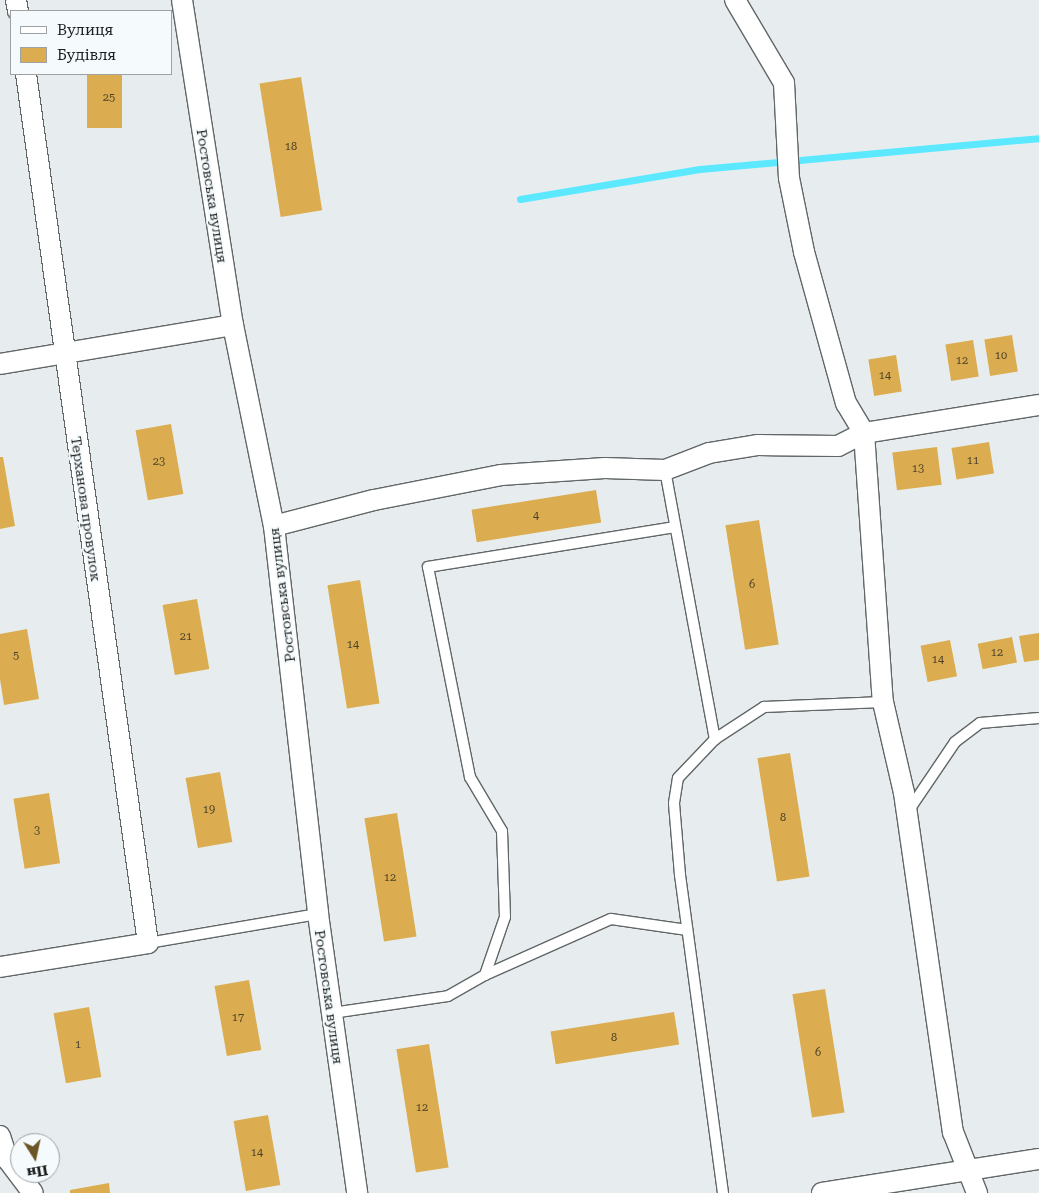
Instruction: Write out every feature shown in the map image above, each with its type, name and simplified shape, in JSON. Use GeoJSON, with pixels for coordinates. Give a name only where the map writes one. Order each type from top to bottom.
{"type":"FeatureCollection","features":[{"type":"Feature","properties":{"kind":"street","name":"Ростовська вулиця"},"geometry":{"type":"LineString","coordinates":[[182,0],[233,325],[274,526],[318,914],[357,1193]]}},
{"type":"Feature","properties":{"kind":"street"},"geometry":{"type":"LineString","coordinates":[[735,0],[784,83],[789,178],[804,252],[846,403],[864,432],[883,702],[907,813],[953,1132],[977,1193]]}},
{"type":"Feature","properties":{"kind":"street","name":"Терханова провулок"},"geometry":{"type":"LineString","coordinates":[[26,75],[148,943]]}},
{"type":"Feature","properties":{"kind":"street"},"geometry":{"type":"LineString","coordinates":[[0,364],[233,325]]}},
{"type":"Feature","properties":{"kind":"street"},"geometry":{"type":"LineString","coordinates":[[274,526],[374,500],[501,475],[605,468],[665,470],[709,453],[758,445],[838,446],[864,432],[1039,405]]}},
{"type":"Feature","properties":{"kind":"street"},"geometry":{"type":"LineString","coordinates":[[0,967],[148,943]]}},
{"type":"Feature","properties":{"kind":"street"},"geometry":{"type":"LineString","coordinates":[[0,1136],[8,1160],[33,1193]]}},
{"type":"Feature","properties":{"kind":"street"},"geometry":{"type":"LineString","coordinates":[[822,1193],[968,1172],[1039,1159]]}},
{"type":"Feature","properties":{"kind":"lane"},"geometry":{"type":"LineString","coordinates":[[665,470],[715,739]]}},
{"type":"Feature","properties":{"kind":"lane"},"geometry":{"type":"LineString","coordinates":[[486,975],[505,918],[502,831],[470,777],[428,567],[675,526]]}},
{"type":"Feature","properties":{"kind":"lane"},"geometry":{"type":"LineString","coordinates":[[723,1193],[687,930],[674,803],[678,778],[715,739],[764,707],[883,702]]}},
{"type":"Feature","properties":{"kind":"lane"},"geometry":{"type":"LineString","coordinates":[[907,813],[955,742],[980,723],[1039,718]]}},
{"type":"Feature","properties":{"kind":"lane"},"geometry":{"type":"LineString","coordinates":[[148,943],[318,914]]}},
{"type":"Feature","properties":{"kind":"lane"},"geometry":{"type":"LineString","coordinates":[[332,1013],[448,996],[486,975],[611,919],[687,930]]}},
{"type":"Feature","properties":{"kind":"building"},"geometry":{"type":"Polygon","coordinates":[[[87,75],[122,75],[122,128],[87,128],[87,75]]]}},
{"type":"Feature","properties":{"kind":"building"},"geometry":{"type":"Polygon","coordinates":[[[301,77],[322,210],[281,217],[260,84],[301,77]]]}},
{"type":"Feature","properties":{"kind":"building"},"geometry":{"type":"Polygon","coordinates":[[[1012,335],[1018,372],[990,376],[984,339],[1012,335]]]}},
{"type":"Feature","properties":{"kind":"building"},"geometry":{"type":"Polygon","coordinates":[[[973,340],[979,377],[951,381],[945,344],[973,340]]]}},
{"type":"Feature","properties":{"kind":"building"},"geometry":{"type":"Polygon","coordinates":[[[896,355],[902,392],[874,396],[868,359],[896,355]]]}},
{"type":"Feature","properties":{"kind":"building"},"geometry":{"type":"Polygon","coordinates":[[[171,424],[183,494],[148,500],[136,430],[171,424]]]}},
{"type":"Feature","properties":{"kind":"building"},"geometry":{"type":"Polygon","coordinates":[[[989,442],[994,474],[956,480],[951,448],[989,442]]]}},
{"type":"Feature","properties":{"kind":"building"},"geometry":{"type":"Polygon","coordinates":[[[937,447],[942,485],[897,490],[892,452],[937,447]]]}},
{"type":"Feature","properties":{"kind":"building"},"geometry":{"type":"Polygon","coordinates":[[[0,457],[3,457],[15,526],[0,529],[0,457]]]}},
{"type":"Feature","properties":{"kind":"building"},"geometry":{"type":"Polygon","coordinates":[[[596,490],[601,523],[477,542],[472,510],[596,490]]]}},
{"type":"Feature","properties":{"kind":"building"},"geometry":{"type":"Polygon","coordinates":[[[759,520],[779,644],[745,650],[725,525],[759,520]]]}},
{"type":"Feature","properties":{"kind":"building"},"geometry":{"type":"Polygon","coordinates":[[[360,580],[380,703],[347,709],[327,585],[360,580]]]}},
{"type":"Feature","properties":{"kind":"building"},"geometry":{"type":"Polygon","coordinates":[[[197,599],[209,669],[175,675],[163,605],[197,599]]]}},
{"type":"Feature","properties":{"kind":"building"},"geometry":{"type":"Polygon","coordinates":[[[27,629],[39,699],[4,705],[0,679],[0,634],[27,629]]]}},
{"type":"Feature","properties":{"kind":"building"},"geometry":{"type":"Polygon","coordinates":[[[1039,633],[1039,660],[1024,662],[1019,636],[1039,633]]]}},
{"type":"Feature","properties":{"kind":"building"},"geometry":{"type":"Polygon","coordinates":[[[1012,637],[1017,663],[983,669],[978,644],[1012,637]]]}},
{"type":"Feature","properties":{"kind":"building"},"geometry":{"type":"Polygon","coordinates":[[[950,640],[957,676],[928,682],[921,646],[950,640]]]}},
{"type":"Feature","properties":{"kind":"building"},"geometry":{"type":"Polygon","coordinates":[[[790,753],[810,876],[777,882],[757,758],[790,753]]]}},
{"type":"Feature","properties":{"kind":"building"},"geometry":{"type":"Polygon","coordinates":[[[220,772],[232,842],[198,848],[186,778],[220,772]]]}},
{"type":"Feature","properties":{"kind":"building"},"geometry":{"type":"Polygon","coordinates":[[[49,793],[60,863],[25,869],[13,799],[49,793]]]}},
{"type":"Feature","properties":{"kind":"building"},"geometry":{"type":"Polygon","coordinates":[[[397,813],[417,936],[384,942],[364,818],[397,813]]]}},
{"type":"Feature","properties":{"kind":"building"},"geometry":{"type":"Polygon","coordinates":[[[249,980],[261,1050],[227,1056],[215,986],[249,980]]]}},
{"type":"Feature","properties":{"kind":"building"},"geometry":{"type":"Polygon","coordinates":[[[825,989],[845,1112],[812,1118],[792,994],[825,989]]]}},
{"type":"Feature","properties":{"kind":"building"},"geometry":{"type":"Polygon","coordinates":[[[89,1007],[101,1077],[66,1083],[54,1013],[89,1007]]]}},
{"type":"Feature","properties":{"kind":"building"},"geometry":{"type":"Polygon","coordinates":[[[674,1012],[679,1045],[556,1064],[551,1032],[674,1012]]]}},
{"type":"Feature","properties":{"kind":"building"},"geometry":{"type":"Polygon","coordinates":[[[429,1044],[449,1167],[416,1173],[396,1049],[429,1044]]]}},
{"type":"Feature","properties":{"kind":"building"},"geometry":{"type":"Polygon","coordinates":[[[268,1115],[280,1185],[246,1191],[234,1121],[268,1115]]]}},
{"type":"Feature","properties":{"kind":"building"},"geometry":{"type":"Polygon","coordinates":[[[109,1183],[110,1193],[70,1193],[70,1190],[109,1183]]]}},
{"type":"Feature","properties":{"kind":"waterway"},"geometry":{"type":"LineString","coordinates":[[520,199],[700,169],[1039,138]]}}]}
